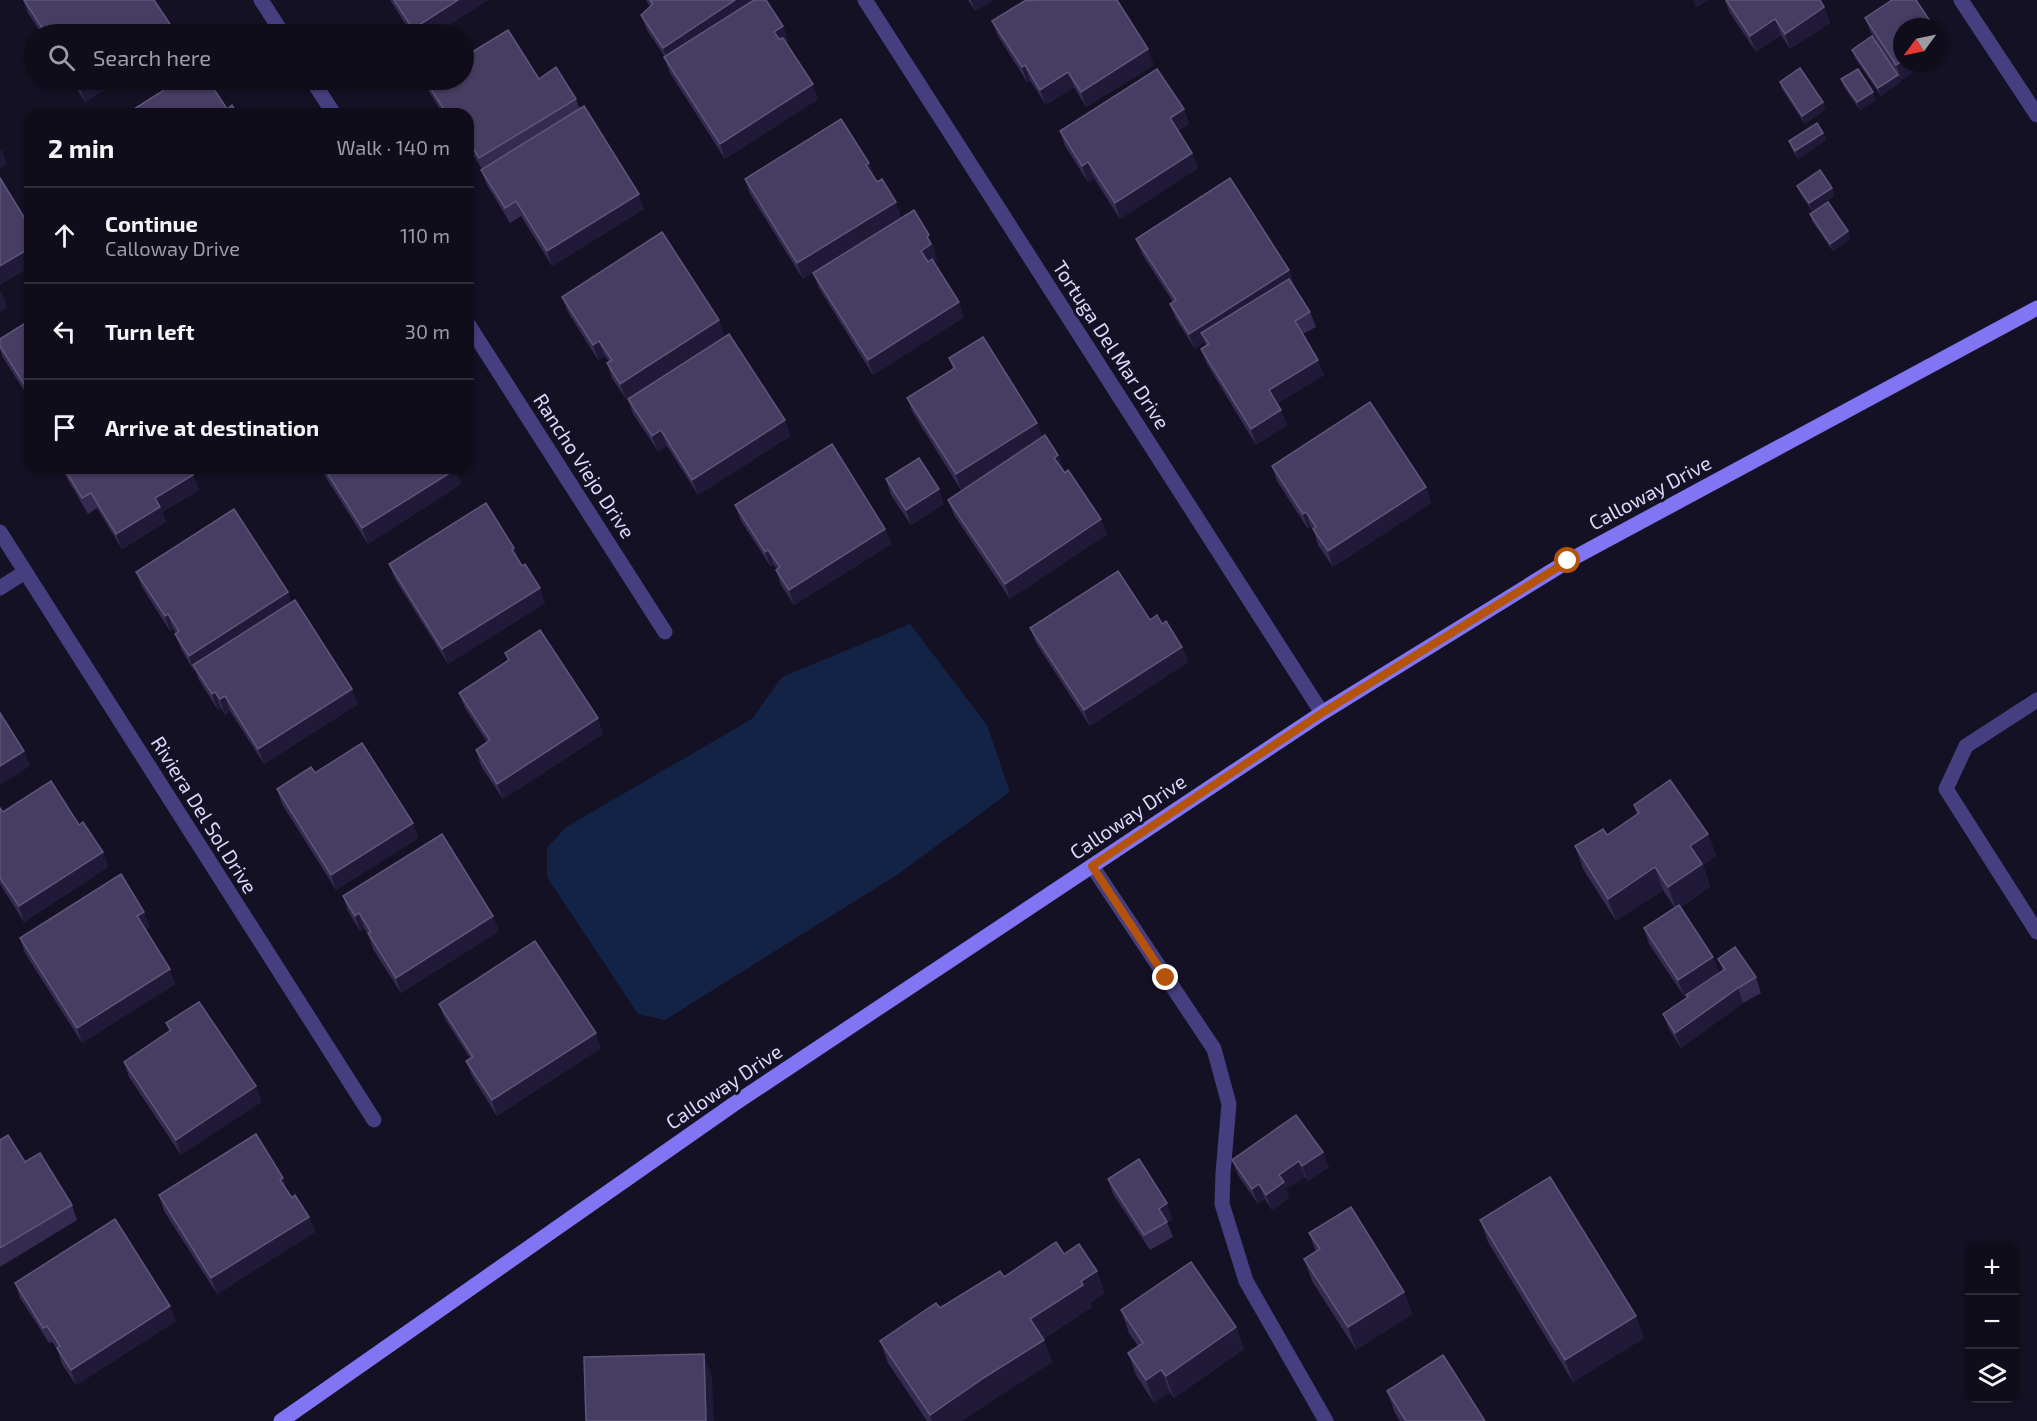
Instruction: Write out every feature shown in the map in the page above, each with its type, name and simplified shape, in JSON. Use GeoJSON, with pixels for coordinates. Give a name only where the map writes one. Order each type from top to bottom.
{"type":"FeatureCollection","features":[{"type":"Feature","properties":{"kind":"main road","name":"Calloway Drive"},"geometry":{"type":"LineString","coordinates":[[281,1421],[734,1104],[1322,713],[1568,561],[2037,308]]}},
{"type":"Feature","properties":{"kind":"street"},"geometry":{"type":"LineString","coordinates":[[261,0],[277,24]]}},
{"type":"Feature","properties":{"kind":"street","name":"Tortuga Del Mar Drive"},"geometry":{"type":"LineString","coordinates":[[865,0],[1322,713]]}},
{"type":"Feature","properties":{"kind":"street"},"geometry":{"type":"LineString","coordinates":[[1960,0],[2037,115]]}},
{"type":"Feature","properties":{"kind":"street"},"geometry":{"type":"LineString","coordinates":[[318,90],[330,108]]}},
{"type":"Feature","properties":{"kind":"street","name":"Rancho Viejo Drive"},"geometry":{"type":"LineString","coordinates":[[474,333],[665,632]]}},
{"type":"Feature","properties":{"kind":"street","name":"Riviera Del Sol Drive"},"geometry":{"type":"LineString","coordinates":[[0,532],[374,1120]]}},
{"type":"Feature","properties":{"kind":"street"},"geometry":{"type":"LineString","coordinates":[[0,588],[25,572]]}},
{"type":"Feature","properties":{"kind":"street"},"geometry":{"type":"LineString","coordinates":[[2037,700],[1966,746],[1946,789],[2037,932]]}},
{"type":"Feature","properties":{"kind":"street"},"geometry":{"type":"LineString","coordinates":[[1092,866],[1214,1049],[1228,1104],[1222,1204],[1246,1281],[1326,1421]]}},
{"type":"Feature","properties":{"kind":"water"},"geometry":{"type":"Polygon","coordinates":[[[910,624],[987,725],[1010,792],[898,874],[665,1020],[638,1014],[547,877],[547,848],[566,827],[752,719],[782,677],[910,624]]]}},
{"type":"Feature","properties":{"kind":"building"},"geometry":{"type":"Polygon","coordinates":[[[24,0],[154,0],[170,24],[40,24],[24,0]]]}},
{"type":"Feature","properties":{"kind":"building"},"geometry":{"type":"Polygon","coordinates":[[[394,0],[458,0],[421,24],[410,24],[394,0]]]}},
{"type":"Feature","properties":{"kind":"building"},"geometry":{"type":"Polygon","coordinates":[[[650,0],[735,0],[663,48],[641,15],[653,4],[650,0]]]}},
{"type":"Feature","properties":{"kind":"building"},"geometry":{"type":"Polygon","coordinates":[[[754,0],[766,0],[783,26],[774,32],[779,39],[783,38],[813,84],[720,144],[664,57],[754,0]]]}},
{"type":"Feature","properties":{"kind":"building"},"geometry":{"type":"Polygon","coordinates":[[[1026,0],[1117,0],[1148,49],[1081,92],[1068,72],[1040,90],[1025,65],[1022,67],[992,21],[1026,0]]]}},
{"type":"Feature","properties":{"kind":"building"},"geometry":{"type":"Polygon","coordinates":[[[1726,0],[1820,0],[1824,7],[1785,34],[1775,19],[1750,36],[1726,0]]]}},
{"type":"Feature","properties":{"kind":"building"},"geometry":{"type":"Polygon","coordinates":[[[1892,0],[1916,0],[1928,18],[1893,18],[1893,60],[1865,18],[1892,0]]]}},
{"type":"Feature","properties":{"kind":"building"},"geometry":{"type":"Polygon","coordinates":[[[508,30],[539,79],[556,67],[576,99],[479,158],[474,150],[474,108],[443,108],[431,90],[474,90],[474,51],[508,30]]]}},
{"type":"Feature","properties":{"kind":"building"},"geometry":{"type":"Polygon","coordinates":[[[1872,36],[1893,68],[1893,72],[1898,75],[1878,88],[1852,50],[1872,36]]]}},
{"type":"Feature","properties":{"kind":"building"},"geometry":{"type":"Polygon","coordinates":[[[1800,68],[1823,102],[1802,116],[1780,82],[1800,68]]]}},
{"type":"Feature","properties":{"kind":"building"},"geometry":{"type":"Polygon","coordinates":[[[1157,69],[1184,109],[1170,118],[1192,153],[1115,203],[1088,162],[1082,166],[1060,131],[1157,69]]]}},
{"type":"Feature","properties":{"kind":"building"},"geometry":{"type":"Polygon","coordinates":[[[1858,69],[1873,92],[1857,102],[1841,79],[1858,69]]]}},
{"type":"Feature","properties":{"kind":"building"},"geometry":{"type":"Polygon","coordinates":[[[164,90],[215,90],[226,108],[136,108],[164,90]]]}},
{"type":"Feature","properties":{"kind":"building"},"geometry":{"type":"Polygon","coordinates":[[[584,106],[639,194],[547,251],[516,201],[505,208],[481,170],[584,106]]]}},
{"type":"Feature","properties":{"kind":"building"},"geometry":{"type":"Polygon","coordinates":[[[841,119],[869,163],[866,165],[877,182],[882,179],[896,202],[797,263],[745,179],[841,119]]]}},
{"type":"Feature","properties":{"kind":"building"},"geometry":{"type":"Polygon","coordinates":[[[1817,123],[1823,133],[1795,151],[1789,141],[1817,123]]]}},
{"type":"Feature","properties":{"kind":"building"},"geometry":{"type":"Polygon","coordinates":[[[1820,170],[1832,188],[1809,203],[1797,186],[1820,170]]]}},
{"type":"Feature","properties":{"kind":"building"},"geometry":{"type":"Polygon","coordinates":[[[0,178],[24,217],[24,252],[0,266],[0,178]]]}},
{"type":"Feature","properties":{"kind":"building"},"geometry":{"type":"Polygon","coordinates":[[[1230,178],[1289,270],[1189,334],[1170,304],[1176,300],[1136,239],[1230,178]]]}},
{"type":"Feature","properties":{"kind":"building"},"geometry":{"type":"Polygon","coordinates":[[[1828,202],[1848,231],[1830,244],[1810,214],[1828,202]]]}},
{"type":"Feature","properties":{"kind":"building"},"geometry":{"type":"Polygon","coordinates":[[[914,210],[929,235],[927,237],[931,244],[921,251],[928,262],[932,259],[959,302],[868,360],[813,273],[914,210]]]}},
{"type":"Feature","properties":{"kind":"building"},"geometry":{"type":"Polygon","coordinates":[[[662,232],[719,320],[620,384],[607,363],[612,360],[599,341],[593,345],[562,297],[662,232]]]}},
{"type":"Feature","properties":{"kind":"building"},"geometry":{"type":"Polygon","coordinates":[[[1289,279],[1310,312],[1295,321],[1318,360],[1269,390],[1281,410],[1251,429],[1201,349],[1209,344],[1201,333],[1289,279]]]}},
{"type":"Feature","properties":{"kind":"building"},"geometry":{"type":"Polygon","coordinates":[[[24,324],[24,384],[0,346],[0,339],[24,324]]]}},
{"type":"Feature","properties":{"kind":"building"},"geometry":{"type":"Polygon","coordinates":[[[729,334],[785,420],[692,480],[661,430],[652,436],[628,399],[729,334]]]}},
{"type":"Feature","properties":{"kind":"building"},"geometry":{"type":"Polygon","coordinates":[[[983,337],[1037,423],[956,474],[907,398],[955,368],[949,358],[983,337]]]}},
{"type":"Feature","properties":{"kind":"building"},"geometry":{"type":"Polygon","coordinates":[[[1370,402],[1426,487],[1328,551],[1313,529],[1316,527],[1306,512],[1303,514],[1272,466],[1370,402]]]}},
{"type":"Feature","properties":{"kind":"building"},"geometry":{"type":"Polygon","coordinates":[[[1045,435],[1058,455],[1054,458],[1065,473],[1068,470],[1101,519],[1005,584],[948,500],[1045,435]]]}},
{"type":"Feature","properties":{"kind":"building"},"geometry":{"type":"Polygon","coordinates":[[[832,444],[885,529],[789,590],[776,570],[780,567],[768,550],[765,552],[735,505],[832,444]]]}},
{"type":"Feature","properties":{"kind":"building"},"geometry":{"type":"Polygon","coordinates":[[[919,458],[939,489],[906,510],[886,479],[919,458]]]}},
{"type":"Feature","properties":{"kind":"building"},"geometry":{"type":"Polygon","coordinates":[[[68,474],[193,475],[155,498],[160,507],[116,534],[91,493],[82,498],[68,474]]]}},
{"type":"Feature","properties":{"kind":"building"},"geometry":{"type":"Polygon","coordinates":[[[328,474],[448,474],[362,528],[328,474]]]}},
{"type":"Feature","properties":{"kind":"building"},"geometry":{"type":"Polygon","coordinates":[[[486,503],[514,548],[512,550],[522,566],[525,564],[540,588],[442,649],[389,564],[486,503]]]}},
{"type":"Feature","properties":{"kind":"building"},"geometry":{"type":"Polygon","coordinates":[[[234,509],[288,592],[189,656],[175,634],[179,631],[168,614],[165,616],[136,572],[234,509]]]}},
{"type":"Feature","properties":{"kind":"building"},"geometry":{"type":"Polygon","coordinates":[[[1118,571],[1150,620],[1157,615],[1162,624],[1166,621],[1182,647],[1084,710],[1030,628],[1118,571]]]}},
{"type":"Feature","properties":{"kind":"building"},"geometry":{"type":"Polygon","coordinates":[[[295,600],[352,689],[258,749],[225,696],[220,699],[215,692],[212,694],[193,665],[295,600]]]}},
{"type":"Feature","properties":{"kind":"building"},"geometry":{"type":"Polygon","coordinates":[[[540,630],[598,718],[497,784],[476,750],[490,740],[459,693],[509,660],[505,653],[540,630]]]}},
{"type":"Feature","properties":{"kind":"building"},"geometry":{"type":"Polygon","coordinates":[[[0,713],[24,751],[0,766],[0,713]]]}},
{"type":"Feature","properties":{"kind":"building"},"geometry":{"type":"Polygon","coordinates":[[[362,743],[413,823],[331,875],[277,789],[311,767],[315,773],[362,743]]]}},
{"type":"Feature","properties":{"kind":"building"},"geometry":{"type":"Polygon","coordinates":[[[1670,780],[1708,834],[1690,846],[1702,864],[1668,887],[1655,867],[1608,899],[1575,846],[1603,829],[1607,835],[1639,813],[1634,805],[1670,780]]]}},
{"type":"Feature","properties":{"kind":"building"},"geometry":{"type":"Polygon","coordinates":[[[51,781],[79,825],[83,822],[103,852],[19,906],[0,878],[0,808],[3,812],[51,781]]]}},
{"type":"Feature","properties":{"kind":"building"},"geometry":{"type":"Polygon","coordinates":[[[442,834],[493,916],[396,978],[368,933],[371,932],[359,913],[355,916],[343,896],[442,834]]]}},
{"type":"Feature","properties":{"kind":"building"},"geometry":{"type":"Polygon","coordinates":[[[121,874],[144,912],[137,916],[170,969],[77,1028],[20,938],[121,874]]]}},
{"type":"Feature","properties":{"kind":"building"},"geometry":{"type":"Polygon","coordinates":[[[1679,905],[1713,957],[1678,980],[1644,928],[1679,905]]]}},
{"type":"Feature","properties":{"kind":"building"},"geometry":{"type":"Polygon","coordinates":[[[535,941],[596,1033],[492,1100],[466,1061],[473,1057],[439,1004],[535,941]]]}},
{"type":"Feature","properties":{"kind":"building"},"geometry":{"type":"Polygon","coordinates":[[[1735,947],[1756,977],[1675,1033],[1663,1014],[1688,997],[1686,995],[1725,969],[1718,959],[1735,947]]]}},
{"type":"Feature","properties":{"kind":"building"},"geometry":{"type":"Polygon","coordinates":[[[199,1002],[256,1086],[176,1140],[124,1062],[171,1030],[166,1023],[199,1002]]]}},
{"type":"Feature","properties":{"kind":"building"},"geometry":{"type":"Polygon","coordinates":[[[1296,1115],[1323,1152],[1302,1166],[1299,1161],[1279,1175],[1284,1182],[1266,1195],[1259,1184],[1252,1189],[1232,1160],[1296,1115]]]}},
{"type":"Feature","properties":{"kind":"building"},"geometry":{"type":"Polygon","coordinates":[[[256,1134],[283,1178],[280,1180],[292,1198],[295,1195],[309,1217],[211,1278],[159,1195],[256,1134]]]}},
{"type":"Feature","properties":{"kind":"building"},"geometry":{"type":"Polygon","coordinates":[[[8,1135],[25,1162],[40,1153],[72,1205],[0,1248],[0,1140],[8,1135]]]}},
{"type":"Feature","properties":{"kind":"building"},"geometry":{"type":"Polygon","coordinates":[[[1139,1159],[1167,1203],[1159,1209],[1167,1222],[1144,1235],[1108,1179],[1139,1159]]]}},
{"type":"Feature","properties":{"kind":"building"},"geometry":{"type":"Polygon","coordinates":[[[1550,1177],[1636,1316],[1565,1360],[1480,1220],[1550,1177]]]}},
{"type":"Feature","properties":{"kind":"building"},"geometry":{"type":"Polygon","coordinates":[[[1351,1207],[1404,1292],[1348,1327],[1304,1259],[1320,1249],[1309,1233],[1351,1207]]]}},
{"type":"Feature","properties":{"kind":"building"},"geometry":{"type":"Polygon","coordinates":[[[115,1219],[170,1306],[71,1370],[57,1348],[60,1346],[47,1326],[43,1328],[15,1283],[115,1219]]]}},
{"type":"Feature","properties":{"kind":"building"},"geometry":{"type":"Polygon","coordinates":[[[1056,1242],[1064,1254],[1079,1244],[1097,1271],[1081,1281],[1083,1285],[1030,1319],[1044,1340],[930,1415],[880,1341],[936,1303],[940,1308],[1000,1271],[1004,1277],[1056,1242]]]}},
{"type":"Feature","properties":{"kind":"building"},"geometry":{"type":"Polygon","coordinates":[[[1191,1262],[1236,1327],[1166,1376],[1161,1370],[1146,1380],[1128,1353],[1143,1343],[1121,1310],[1191,1262]]]}},
{"type":"Feature","properties":{"kind":"building"},"geometry":{"type":"Polygon","coordinates":[[[704,1354],[706,1421],[586,1421],[584,1357],[704,1354]]]}},
{"type":"Feature","properties":{"kind":"building"},"geometry":{"type":"Polygon","coordinates":[[[1443,1355],[1485,1421],[1406,1421],[1387,1391],[1443,1355]]]}},
{"type":"Feature","properties":{"kind":"route"},"geometry":{"type":"LineString","coordinates":[[1166,978],[1092,866],[1322,713],[1568,561]]}}]}
